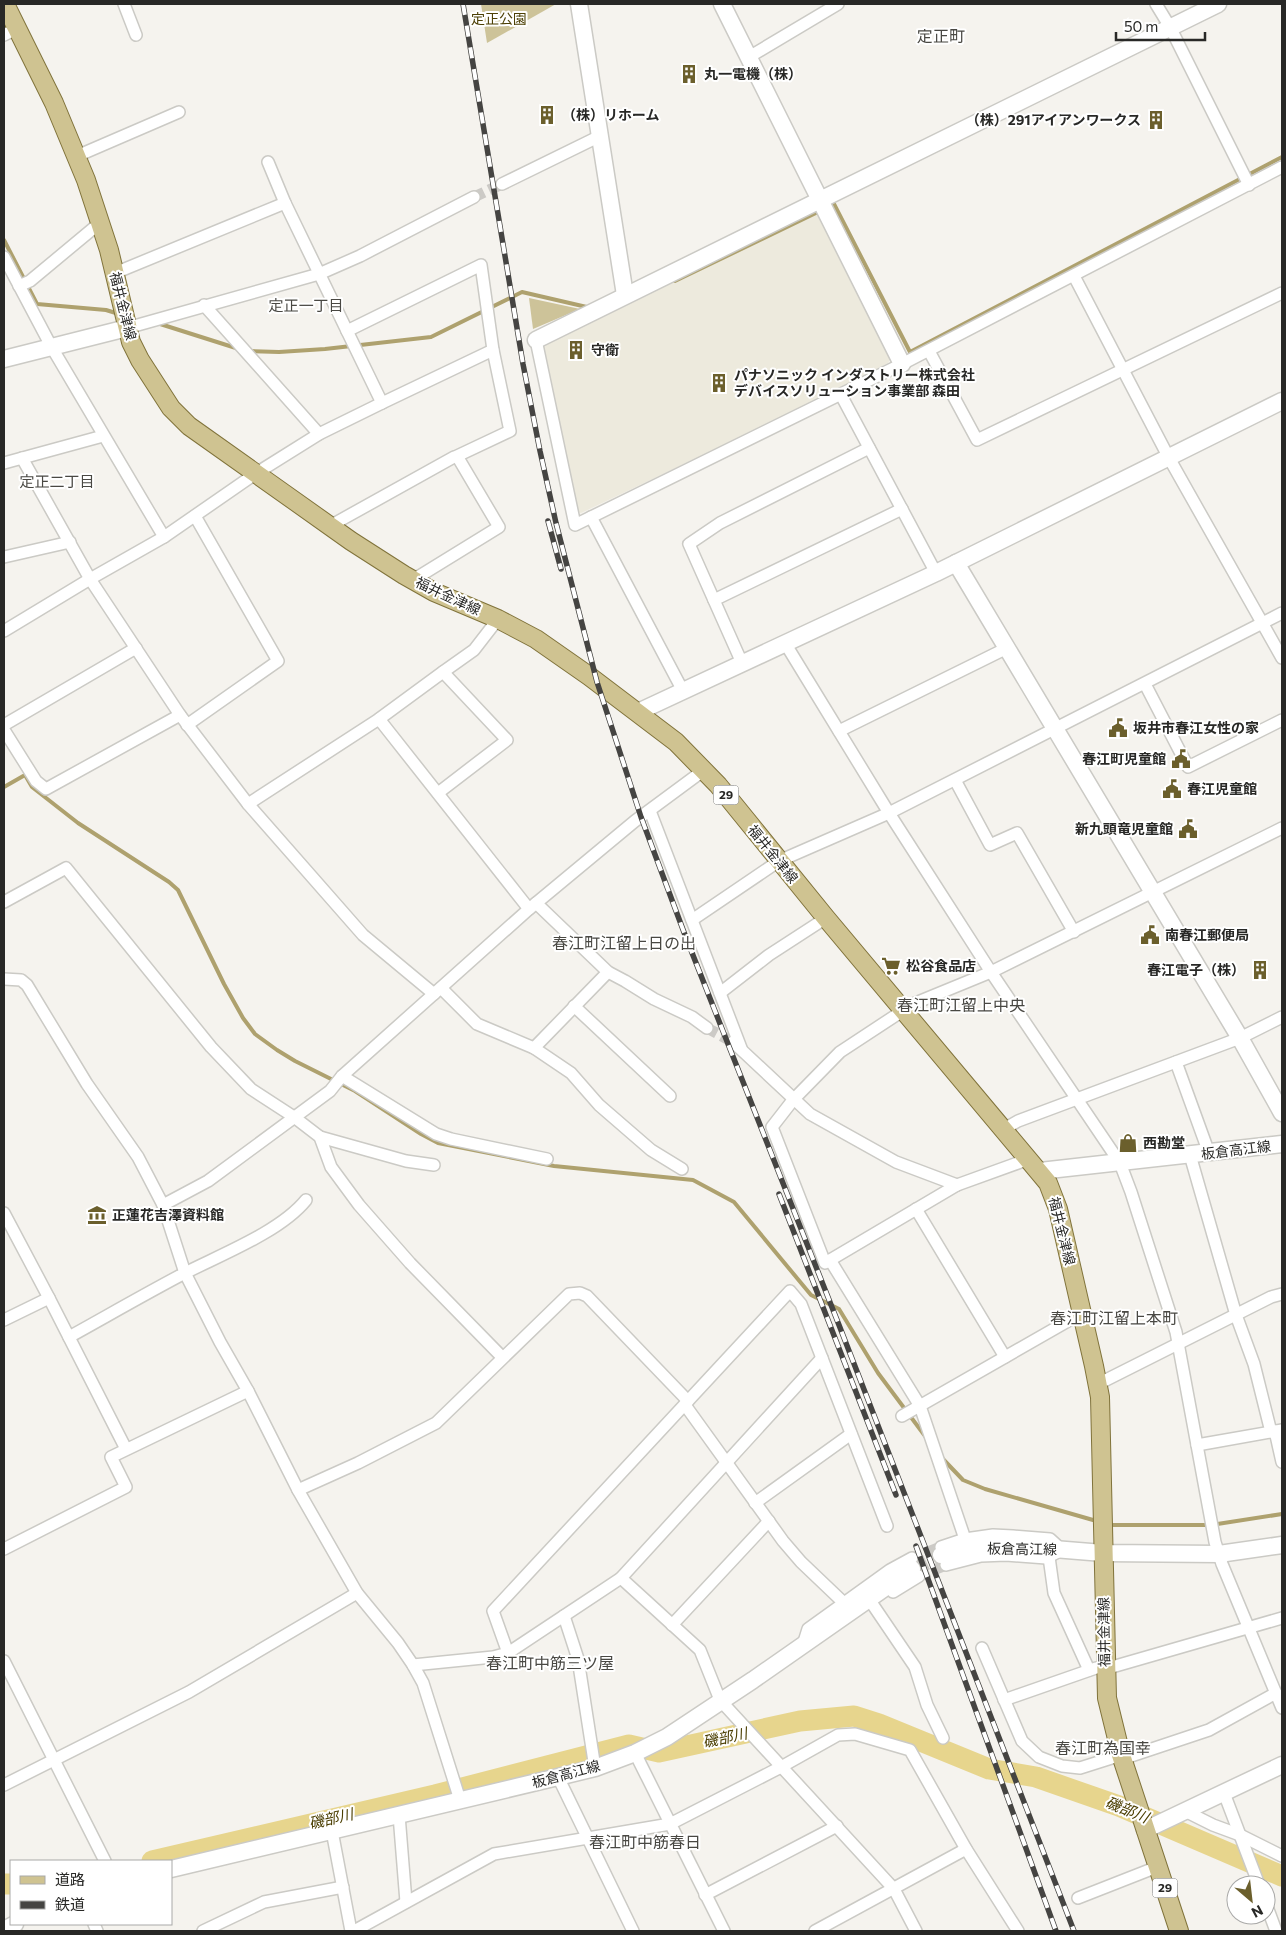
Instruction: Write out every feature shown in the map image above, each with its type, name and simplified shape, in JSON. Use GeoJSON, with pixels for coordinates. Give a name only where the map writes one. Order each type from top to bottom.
{"type":"FeatureCollection","features":[{"type":"Feature","properties":{"kind":"main road","name":"福井金津線"},"geometry":{"type":"LineString","coordinates":[[6,4],[11,32],[54,103],[77,156],[101,222],[131,342],[140,360],[171,408],[189,426],[330,526],[434,592],[521,630],[556,652],[676,742],[704,770],[1048,1183],[1055,1198],[1082,1313],[1098,1384],[1102,1421],[1103,1552],[1100,1668],[1122,1757],[1179,1931]]}},
{"type":"Feature","properties":{"kind":"street"},"geometry":{"type":"LineString","coordinates":[[580,4],[625,295]]}},
{"type":"Feature","properties":{"kind":"street"},"geometry":{"type":"LineString","coordinates":[[722,4],[902,364]]}},
{"type":"Feature","properties":{"kind":"street"},"geometry":{"type":"LineString","coordinates":[[749,57],[838,4]]}},
{"type":"Feature","properties":{"kind":"street"},"geometry":{"type":"LineString","coordinates":[[1156,4],[1170,27],[1250,185]]}},
{"type":"Feature","properties":{"kind":"street"},"geometry":{"type":"LineString","coordinates":[[1218,4],[536,340],[575,525],[929,351],[1282,167]]}},
{"type":"Feature","properties":{"kind":"street"},"geometry":{"type":"LineString","coordinates":[[127,5],[136,36]]}},
{"type":"Feature","properties":{"kind":"street"},"geometry":{"type":"LineString","coordinates":[[77,156],[179,112]]}},
{"type":"Feature","properties":{"kind":"street"},"geometry":{"type":"LineString","coordinates":[[502,184],[600,136]]}},
{"type":"Feature","properties":{"kind":"street"},"geometry":{"type":"LineString","coordinates":[[268,162],[318,274],[382,404]]}},
{"type":"Feature","properties":{"kind":"street"},"geometry":{"type":"LineString","coordinates":[[4,359],[127,328],[318,274],[360,256],[474,197]]}},
{"type":"Feature","properties":{"kind":"street"},"geometry":{"type":"LineString","coordinates":[[115,273],[285,203]]}},
{"type":"Feature","properties":{"kind":"street"},"geometry":{"type":"LineString","coordinates":[[19,286],[30,281],[101,222]]}},
{"type":"Feature","properties":{"kind":"street"},"geometry":{"type":"LineString","coordinates":[[4,257],[51,346],[164,537]]}},
{"type":"Feature","properties":{"kind":"street"},"geometry":{"type":"LineString","coordinates":[[347,331],[481,265],[493,350],[510,431],[457,456],[499,527],[413,580]]}},
{"type":"Feature","properties":{"kind":"street"},"geometry":{"type":"LineString","coordinates":[[1074,276],[1169,458],[1264,623],[1282,658]]}},
{"type":"Feature","properties":{"kind":"street"},"geometry":{"type":"LineString","coordinates":[[929,351],[977,440],[1282,293]]}},
{"type":"Feature","properties":{"kind":"street"},"geometry":{"type":"LineString","coordinates":[[204,305],[319,434]]}},
{"type":"Feature","properties":{"kind":"street"},"geometry":{"type":"LineString","coordinates":[[4,631],[164,537],[255,474],[319,434],[493,350]]}},
{"type":"Feature","properties":{"kind":"street"},"geometry":{"type":"LineString","coordinates":[[840,395],[936,573]]}},
{"type":"Feature","properties":{"kind":"street"},"geometry":{"type":"LineString","coordinates":[[638,712],[936,573],[1282,401]]}},
{"type":"Feature","properties":{"kind":"street"},"geometry":{"type":"LineString","coordinates":[[4,463],[103,436]]}},
{"type":"Feature","properties":{"kind":"street"},"geometry":{"type":"LineString","coordinates":[[742,663],[689,544],[720,523],[869,448]]}},
{"type":"Feature","properties":{"kind":"street"},"geometry":{"type":"LineString","coordinates":[[330,526],[454,457]]}},
{"type":"Feature","properties":{"kind":"street"},"geometry":{"type":"LineString","coordinates":[[22,458],[90,579],[187,725],[248,804],[363,935],[438,991],[477,1024],[534,1048],[571,1073],[599,1105],[650,1150],[682,1169]]}},
{"type":"Feature","properties":{"kind":"street"},"geometry":{"type":"LineString","coordinates":[[714,600],[902,509]]}},
{"type":"Feature","properties":{"kind":"street"},"geometry":{"type":"LineString","coordinates":[[187,725],[278,661],[195,516]]}},
{"type":"Feature","properties":{"kind":"street"},"geometry":{"type":"LineString","coordinates":[[591,517],[683,691]]}},
{"type":"Feature","properties":{"kind":"street"},"geometry":{"type":"LineString","coordinates":[[4,557],[70,542]]}},
{"type":"Feature","properties":{"kind":"street"},"geometry":{"type":"LineString","coordinates":[[956,563],[1281,1108]]}},
{"type":"Feature","properties":{"kind":"street"},"geometry":{"type":"LineString","coordinates":[[692,920],[779,862],[889,813],[1282,613]]}},
{"type":"Feature","properties":{"kind":"street"},"geometry":{"type":"LineString","coordinates":[[248,804],[379,719],[474,650],[498,619]]}},
{"type":"Feature","properties":{"kind":"street"},"geometry":{"type":"LineString","coordinates":[[785,643],[889,813],[991,972],[1047,1057],[1078,1098],[1120,1163],[1176,1332],[1219,1554],[1282,1708]]}},
{"type":"Feature","properties":{"kind":"street"},"geometry":{"type":"LineString","coordinates":[[4,725],[136,648]]}},
{"type":"Feature","properties":{"kind":"street"},"geometry":{"type":"LineString","coordinates":[[839,731],[1007,648]]}},
{"type":"Feature","properties":{"kind":"street"},"geometry":{"type":"LineString","coordinates":[[438,793],[507,740],[443,672]]}},
{"type":"Feature","properties":{"kind":"street"},"geometry":{"type":"LineString","coordinates":[[1145,684],[1188,767],[1282,720]]}},
{"type":"Feature","properties":{"kind":"street"},"geometry":{"type":"LineString","coordinates":[[4,730],[36,781],[46,789],[180,715]]}},
{"type":"Feature","properties":{"kind":"street"},"geometry":{"type":"LineString","coordinates":[[379,719],[532,906],[608,972],[626,980],[654,999],[692,1017],[707,1028]]}},
{"type":"Feature","properties":{"kind":"street"},"geometry":{"type":"LineString","coordinates":[[163,1205],[208,1181],[330,1091],[342,1076],[532,906],[650,810],[704,770]]}},
{"type":"Feature","properties":{"kind":"street"},"geometry":{"type":"LineString","coordinates":[[955,780],[990,845],[1017,833],[1074,932]]}},
{"type":"Feature","properties":{"kind":"street"},"geometry":{"type":"LineString","coordinates":[[650,810],[720,993],[738,1046],[810,1114],[889,1159],[958,1185]]}},
{"type":"Feature","properties":{"kind":"street"},"geometry":{"type":"LineString","coordinates":[[1034,1165],[958,1185],[825,1263],[772,1127],[793,1100],[840,1052],[904,1010],[918,1002],[991,972],[1282,828]]}},
{"type":"Feature","properties":{"kind":"street"},"geometry":{"type":"LineString","coordinates":[[4,902],[66,868],[210,1047],[251,1088],[320,1137],[406,1161],[434,1166]]}},
{"type":"Feature","properties":{"kind":"street"},"geometry":{"type":"LineString","coordinates":[[720,993],[769,955],[826,918]]}},
{"type":"Feature","properties":{"kind":"street"},"geometry":{"type":"LineString","coordinates":[[534,1048],[608,972]]}},
{"type":"Feature","properties":{"kind":"street"},"geometry":{"type":"LineString","coordinates":[[5,975],[21,980],[27,986],[87,1084],[138,1157],[163,1205],[185,1273],[298,1490],[357,1593],[413,1665],[423,1683],[460,1800]]}},
{"type":"Feature","properties":{"kind":"street"},"geometry":{"type":"LineString","coordinates":[[574,1006],[670,1096]]}},
{"type":"Feature","properties":{"kind":"street"},"geometry":{"type":"LineString","coordinates":[[1004,1129],[1018,1121],[1240,1038],[1282,1017]]}},
{"type":"Feature","properties":{"kind":"street"},"geometry":{"type":"LineString","coordinates":[[1176,1062],[1209,1153]]}},
{"type":"Feature","properties":{"kind":"street"},"geometry":{"type":"LineString","coordinates":[[342,1076],[436,1134],[451,1139],[547,1159]]}},
{"type":"Feature","properties":{"kind":"street"},"geometry":{"type":"LineString","coordinates":[[320,1137],[331,1167],[359,1205],[410,1264],[502,1357]]}},
{"type":"Feature","properties":{"kind":"street","name":"板倉高江線"},"geometry":{"type":"LineString","coordinates":[[1034,1165],[1120,1163],[1282,1144]]}},
{"type":"Feature","properties":{"kind":"street"},"geometry":{"type":"LineString","coordinates":[[1190,1155],[1236,1315],[1276,1431],[1282,1462]]}},
{"type":"Feature","properties":{"kind":"street"},"geometry":{"type":"LineString","coordinates":[[69,1337],[286,1220],[306,1200]]}},
{"type":"Feature","properties":{"kind":"street"},"geometry":{"type":"LineString","coordinates":[[916,1209],[1006,1357]]}},
{"type":"Feature","properties":{"kind":"street"},"geometry":{"type":"LineString","coordinates":[[4,1213],[126,1449]]}},
{"type":"Feature","properties":{"kind":"street"},"geometry":{"type":"LineString","coordinates":[[830,1260],[920,1406],[965,1539]]}},
{"type":"Feature","properties":{"kind":"street"},"geometry":{"type":"LineString","coordinates":[[508,1652],[493,1612],[790,1291],[801,1304],[888,1526]]}},
{"type":"Feature","properties":{"kind":"street"},"geometry":{"type":"LineString","coordinates":[[298,1490],[358,1463],[436,1423],[569,1294],[580,1293],[587,1296],[686,1403],[726,1463],[801,1562],[844,1604]]}},
{"type":"Feature","properties":{"kind":"street"},"geometry":{"type":"LineString","coordinates":[[1098,1384],[1282,1294]]}},
{"type":"Feature","properties":{"kind":"street"},"geometry":{"type":"LineString","coordinates":[[4,1320],[49,1298]]}},
{"type":"Feature","properties":{"kind":"street"},"geometry":{"type":"LineString","coordinates":[[902,1416],[1082,1313]]}},
{"type":"Feature","properties":{"kind":"street"},"geometry":{"type":"LineString","coordinates":[[413,1665],[493,1657],[508,1652],[621,1578],[822,1358]]}},
{"type":"Feature","properties":{"kind":"street"},"geometry":{"type":"LineString","coordinates":[[4,1549],[126,1487],[111,1457],[248,1391]]}},
{"type":"Feature","properties":{"kind":"street"},"geometry":{"type":"LineString","coordinates":[[1197,1445],[1276,1431]]}},
{"type":"Feature","properties":{"kind":"street"},"geometry":{"type":"LineString","coordinates":[[755,1503],[851,1434]]}},
{"type":"Feature","properties":{"kind":"street"},"geometry":{"type":"LineString","coordinates":[[672,1625],[769,1521]]}},
{"type":"Feature","properties":{"kind":"street"},"geometry":{"type":"LineString","coordinates":[[942,1555],[965,1539],[993,1535],[1050,1539],[1056,1553],[1054,1593],[1100,1668]]}},
{"type":"Feature","properties":{"kind":"street","name":"板倉高江線"},"geometry":{"type":"LineString","coordinates":[[942,1555],[970,1549],[1017,1546],[1056,1553],[1219,1554],[1282,1545]]}},
{"type":"Feature","properties":{"kind":"street"},"geometry":{"type":"LineString","coordinates":[[914,1568],[873,1605],[815,1646],[803,1645],[808,1629],[890,1570],[914,1568]]}},
{"type":"Feature","properties":{"kind":"street","name":"板倉高江線"},"geometry":{"type":"LineString","coordinates":[[172,1869],[596,1768],[635,1753],[666,1737],[753,1680],[914,1568]]}},
{"type":"Feature","properties":{"kind":"street"},"geometry":{"type":"LineString","coordinates":[[621,1578],[700,1650],[720,1700],[894,1889],[916,1931]]}},
{"type":"Feature","properties":{"kind":"street"},"geometry":{"type":"LineString","coordinates":[[4,1785],[189,1692],[357,1593]]}},
{"type":"Feature","properties":{"kind":"street"},"geometry":{"type":"LineString","coordinates":[[873,1605],[915,1667],[927,1705],[943,1738]]}},
{"type":"Feature","properties":{"kind":"street"},"geometry":{"type":"LineString","coordinates":[[564,1616],[580,1668],[596,1768]]}},
{"type":"Feature","properties":{"kind":"street"},"geometry":{"type":"LineString","coordinates":[[1004,1700],[1100,1668],[1249,1629],[1282,1618]]}},
{"type":"Feature","properties":{"kind":"street"},"geometry":{"type":"LineString","coordinates":[[982,1648],[1022,1741],[1040,1757],[1062,1766],[1080,1768],[1209,1730],[1276,1693]]}},
{"type":"Feature","properties":{"kind":"street"},"geometry":{"type":"LineString","coordinates":[[4,1662],[104,1860]]}},
{"type":"Feature","properties":{"kind":"street"},"geometry":{"type":"LineString","coordinates":[[332,1830],[352,1931],[494,1854],[670,1824],[781,1767],[838,1735],[854,1734],[910,1750],[966,1848],[1018,1931]]}},
{"type":"Feature","properties":{"kind":"street"},"geometry":{"type":"LineString","coordinates":[[635,1753],[724,1931]]}},
{"type":"Feature","properties":{"kind":"street"},"geometry":{"type":"LineString","coordinates":[[1148,1838],[1183,1812],[1282,1765]]}},
{"type":"Feature","properties":{"kind":"street"},"geometry":{"type":"LineString","coordinates":[[558,1777],[588,1838],[628,1929]]}},
{"type":"Feature","properties":{"kind":"street"},"geometry":{"type":"LineString","coordinates":[[1224,1793],[1255,1875]]}},
{"type":"Feature","properties":{"kind":"street"},"geometry":{"type":"LineString","coordinates":[[1183,1812],[1282,1856]]}},
{"type":"Feature","properties":{"kind":"street"},"geometry":{"type":"LineString","coordinates":[[399,1815],[406,1902]]}},
{"type":"Feature","properties":{"kind":"street"},"geometry":{"type":"LineString","coordinates":[[705,1895],[837,1826]]}},
{"type":"Feature","properties":{"kind":"street"},"geometry":{"type":"LineString","coordinates":[[815,1931],[966,1848]]}},
{"type":"Feature","properties":{"kind":"street"},"geometry":{"type":"LineString","coordinates":[[1078,1898],[1157,1866]]}},
{"type":"Feature","properties":{"kind":"street"},"geometry":{"type":"LineString","coordinates":[[203,1931],[264,1902],[343,1887]]}},
{"type":"Feature","properties":{"kind":"shaded area"},"geometry":{"type":"Polygon","coordinates":[[[813,210],[818,212],[891,358],[888,363],[760,428],[581,513],[574,511],[543,346],[546,340],[813,210]]]}},
{"type":"Feature","properties":{"kind":"green space","name":"定正公園"},"geometry":{"type":"Polygon","coordinates":[[[481,4],[556,4],[487,43],[481,4]]]}},
{"type":"Feature","properties":{"kind":"green space"},"geometry":{"type":"Polygon","coordinates":[[[529,298],[580,309],[533,329],[529,298]]]}},
{"type":"Feature","properties":{"kind":"waterway"},"geometry":{"type":"LineString","coordinates":[[828,207],[834,204],[910,352],[1282,157]]}},
{"type":"Feature","properties":{"kind":"waterway"},"geometry":{"type":"LineString","coordinates":[[675,281],[820,211]]}},
{"type":"Feature","properties":{"kind":"waterway"},"geometry":{"type":"LineString","coordinates":[[4,240],[37,304],[106,310],[119,314]]}},
{"type":"Feature","properties":{"kind":"waterway"},"geometry":{"type":"LineString","coordinates":[[248,351],[279,352],[325,349],[431,337],[522,292],[591,308]]}},
{"type":"Feature","properties":{"kind":"waterway"},"geometry":{"type":"LineString","coordinates":[[157,323],[239,349]]}},
{"type":"Feature","properties":{"kind":"waterway"},"geometry":{"type":"LineString","coordinates":[[4,787],[25,775],[32,787],[78,823],[169,882],[178,890],[224,984],[243,1018],[255,1034],[295,1061],[355,1091],[421,1134],[438,1143],[554,1166],[693,1180],[734,1202],[811,1295],[839,1309],[878,1373],[925,1436]]}},
{"type":"Feature","properties":{"kind":"waterway"},"geometry":{"type":"LineString","coordinates":[[942,1458],[963,1480],[985,1489],[1093,1520]]}},
{"type":"Feature","properties":{"kind":"waterway"},"geometry":{"type":"LineString","coordinates":[[1113,1525],[1211,1525],[1282,1514]]}},
{"type":"Feature","properties":{"kind":"waterway","name":"磯部川"},"geometry":{"type":"LineString","coordinates":[[156,1860],[435,1795],[629,1745],[659,1752],[800,1721],[854,1716],[879,1724],[989,1769],[1036,1777],[1119,1806],[1282,1876]]}},
{"type":"Feature","properties":{"kind":"waterway","name":"磯部川"},"geometry":{"type":"LineString","coordinates":[[4,1884],[10,1884]]}},
{"type":"Feature","properties":{"kind":"tunnel"},"geometry":{"type":"LineString","coordinates":[[474,197],[502,184]]}},
{"type":"Feature","properties":{"kind":"tunnel"},"geometry":{"type":"LineString","coordinates":[[707,1028],[733,1042]]}},
{"type":"Feature","properties":{"kind":"tunnel"},"geometry":{"type":"LineString","coordinates":[[912,1558],[941,1547]]}},
{"type":"Feature","properties":{"kind":"tunnel"},"geometry":{"type":"LineString","coordinates":[[912,1569],[941,1555]]}},
{"type":"Feature","properties":{"kind":"tunnel"},"geometry":{"type":"LineString","coordinates":[[919,1576],[946,1565]]}},
{"type":"Feature","properties":{"kind":"railway"},"geometry":{"type":"LineString","coordinates":[[463,4],[523,364],[540,451],[556,523],[597,682],[641,817],[685,935],[839,1325],[1074,1931]]}},
{"type":"Feature","properties":{"kind":"railway"},"geometry":{"type":"LineString","coordinates":[[548,521],[561,569]]}},
{"type":"Feature","properties":{"kind":"railway"},"geometry":{"type":"LineString","coordinates":[[779,1194],[896,1495]]}},
{"type":"Feature","properties":{"kind":"railway"},"geometry":{"type":"LineString","coordinates":[[916,1546],[1056,1931]]}},
{"type":"Feature","properties":{"kind":"place","name":"丸一電機（株）"},"geometry":{"type":"Point","coordinates":[689,74]}},
{"type":"Feature","properties":{"kind":"place","name":"（株）リホーム"},"geometry":{"type":"Point","coordinates":[547,115]}},
{"type":"Feature","properties":{"kind":"place","name":"（株）291アイアンワークス"},"geometry":{"type":"Point","coordinates":[1156,120]}},
{"type":"Feature","properties":{"kind":"place","name":"守衛"},"geometry":{"type":"Point","coordinates":[576,350]}},
{"type":"Feature","properties":{"kind":"place","name":"パナソニック インダストリー株式会社 デバイスソリューション事業部 森田"},"geometry":{"type":"Point","coordinates":[719,383]}},
{"type":"Feature","properties":{"kind":"place","name":"坂井市春江女性の家"},"geometry":{"type":"Point","coordinates":[1118,728]}},
{"type":"Feature","properties":{"kind":"place","name":"春江町児童館"},"geometry":{"type":"Point","coordinates":[1181,759]}},
{"type":"Feature","properties":{"kind":"place","name":"春江児童館"},"geometry":{"type":"Point","coordinates":[1172,789]}},
{"type":"Feature","properties":{"kind":"place","name":"新九頭竜児童館"},"geometry":{"type":"Point","coordinates":[1188,829]}},
{"type":"Feature","properties":{"kind":"place","name":"南春江郵便局"},"geometry":{"type":"Point","coordinates":[1150,935]}},
{"type":"Feature","properties":{"kind":"place","name":"松谷食品店"},"geometry":{"type":"Point","coordinates":[891,966]}},
{"type":"Feature","properties":{"kind":"place","name":"春江電子（株）"},"geometry":{"type":"Point","coordinates":[1260,970]}},
{"type":"Feature","properties":{"kind":"place","name":"西勘堂"},"geometry":{"type":"Point","coordinates":[1128,1143]}},
{"type":"Feature","properties":{"kind":"place","name":"正蓮花吉澤資料館"},"geometry":{"type":"Point","coordinates":[97,1215]}},
{"type":"Feature","properties":{"kind":"district","name":"定正町"},"geometry":{"type":"Point","coordinates":[941,36]}},
{"type":"Feature","properties":{"kind":"district","name":"定正一丁目"},"geometry":{"type":"Point","coordinates":[306,306]}},
{"type":"Feature","properties":{"kind":"district","name":"定正二丁目"},"geometry":{"type":"Point","coordinates":[57,482]}},
{"type":"Feature","properties":{"kind":"district","name":"春江町江留上日の出"},"geometry":{"type":"Point","coordinates":[624,943]}},
{"type":"Feature","properties":{"kind":"district","name":"春江町江留上中央"},"geometry":{"type":"Point","coordinates":[961,1005]}},
{"type":"Feature","properties":{"kind":"district","name":"春江町江留上本町"},"geometry":{"type":"Point","coordinates":[1114,1318]}},
{"type":"Feature","properties":{"kind":"district","name":"春江町中筋三ツ屋"},"geometry":{"type":"Point","coordinates":[550,1663]}},
{"type":"Feature","properties":{"kind":"district","name":"春江町為国幸"},"geometry":{"type":"Point","coordinates":[1103,1748]}},
{"type":"Feature","properties":{"kind":"district","name":"春江町中筋春日"},"geometry":{"type":"Point","coordinates":[645,1842]}}]}
